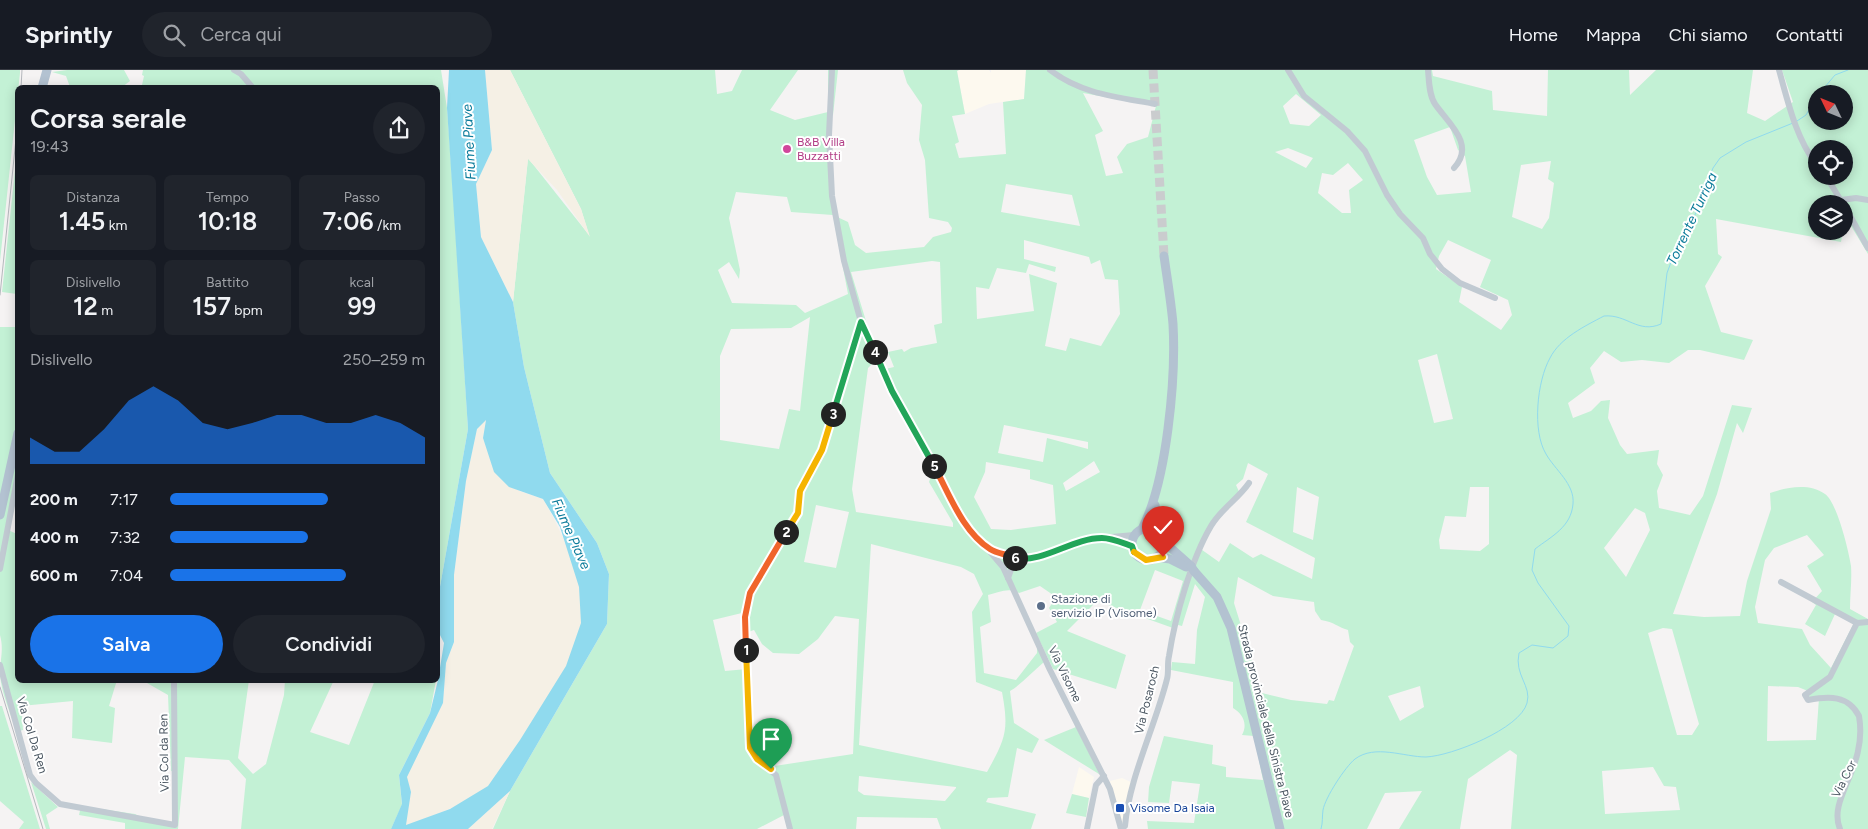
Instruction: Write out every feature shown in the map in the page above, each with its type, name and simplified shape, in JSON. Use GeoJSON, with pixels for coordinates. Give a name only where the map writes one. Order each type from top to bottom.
{"type":"FeatureCollection","features":[{"type":"Feature","properties":{"kind":"main road"},"geometry":{"type":"LineString","coordinates":[[43,85],[47,70]]}},
{"type":"Feature","properties":{"kind":"main road"},"geometry":{"type":"LineString","coordinates":[[1154,502],[1159,532],[1164,542],[1162,550],[1151,560],[1141,558],[1133,551],[1132,546],[1134,535],[1142,529],[1154,502],[1164,449],[1173,359],[1173,323],[1164,256]]}},
{"type":"Feature","properties":{"kind":"main road"},"geometry":{"type":"LineString","coordinates":[[0,515],[15,443]]}},
{"type":"Feature","properties":{"kind":"main road"},"geometry":{"type":"LineString","coordinates":[[1142,529],[1151,528],[1159,532]]}},
{"type":"Feature","properties":{"kind":"main road","name":"Strada provinciale della Sinistra Piave"},"geometry":{"type":"LineString","coordinates":[[1164,542],[1217,597],[1231,628],[1280,829]]}},
{"type":"Feature","properties":{"kind":"main road"},"geometry":{"type":"LineString","coordinates":[[1156,557],[1170,559],[1192,571]]}},
{"type":"Feature","properties":{"kind":"street"},"geometry":{"type":"LineString","coordinates":[[234,70],[241,74],[250,85]]}},
{"type":"Feature","properties":{"kind":"street"},"geometry":{"type":"LineString","coordinates":[[832,70],[829,136],[832,196],[844,261],[861,322],[892,391],[964,521],[979,540],[1006,563]]}},
{"type":"Feature","properties":{"kind":"street"},"geometry":{"type":"LineString","coordinates":[[1050,70],[1068,82],[1087,91],[1155,104]]}},
{"type":"Feature","properties":{"kind":"street"},"geometry":{"type":"LineString","coordinates":[[1288,70],[1304,96],[1347,131],[1365,151],[1386,195],[1403,218],[1423,238],[1430,254],[1442,269],[1460,283],[1495,298]]}},
{"type":"Feature","properties":{"kind":"street"},"geometry":{"type":"LineString","coordinates":[[1428,70],[1435,104],[1460,137],[1462,152],[1459,162],[1454,168]]}},
{"type":"Feature","properties":{"kind":"street"},"geometry":{"type":"LineString","coordinates":[[1779,70],[1808,154]]}},
{"type":"Feature","properties":{"kind":"street"},"geometry":{"type":"LineString","coordinates":[[1853,199],[1868,200]]}},
{"type":"Feature","properties":{"kind":"street"},"geometry":{"type":"LineString","coordinates":[[1853,221],[1868,248]]}},
{"type":"Feature","properties":{"kind":"street"},"geometry":{"type":"LineString","coordinates":[[790,829],[776,775],[757,759],[750,748],[745,617],[750,593],[798,513],[800,491],[822,450],[861,322]]}},
{"type":"Feature","properties":{"kind":"street","name":"Via Posaroch"},"geometry":{"type":"LineString","coordinates":[[1121,829],[1125,826],[1126,804],[1152,731],[1168,676],[1168,657],[1180,603],[1212,524],[1249,484]]}},
{"type":"Feature","properties":{"kind":"street"},"geometry":{"type":"LineString","coordinates":[[0,569],[15,490]]}},
{"type":"Feature","properties":{"kind":"street"},"geometry":{"type":"LineString","coordinates":[[1006,563],[1029,559],[1080,542],[1134,535]]}},
{"type":"Feature","properties":{"kind":"street"},"geometry":{"type":"LineString","coordinates":[[1103,538],[1132,546]]}},
{"type":"Feature","properties":{"kind":"street"},"geometry":{"type":"LineString","coordinates":[[1006,563],[1012,557],[1029,559]]}},
{"type":"Feature","properties":{"kind":"street","name":"Via Visome"},"geometry":{"type":"LineString","coordinates":[[1006,563],[1008,582],[1104,776],[1121,829]]}},
{"type":"Feature","properties":{"kind":"street"},"geometry":{"type":"LineString","coordinates":[[1781,582],[1857,622],[1868,622]]}},
{"type":"Feature","properties":{"kind":"street"},"geometry":{"type":"LineString","coordinates":[[1857,622],[1830,677],[1805,696],[1808,700],[1828,697],[1849,703],[1863,724],[1866,744]]}},
{"type":"Feature","properties":{"kind":"street","name":"Via Col Da Ren"},"geometry":{"type":"LineString","coordinates":[[0,665],[30,775],[36,784],[60,804],[175,825]]}},
{"type":"Feature","properties":{"kind":"street","name":"Via Col da Ren"},"geometry":{"type":"LineString","coordinates":[[174,683],[175,825]]}},
{"type":"Feature","properties":{"kind":"street","name":"Via Cor"},"geometry":{"type":"LineString","coordinates":[[1840,829],[1839,819],[1845,798],[1859,773]]}},
{"type":"Feature","properties":{"kind":"street"},"geometry":{"type":"LineString","coordinates":[[1087,829],[1096,785],[1104,776]]}},
{"type":"Feature","properties":{"kind":"shaded area"},"geometry":{"type":"Polygon","coordinates":[[[957,70],[989,70],[991,73],[991,70],[1026,70],[1024,99],[989,104],[965,114],[957,70]]]}},
{"type":"Feature","properties":{"kind":"shaded area"},"geometry":{"type":"Polygon","coordinates":[[[1079,767],[1094,777],[1089,798],[1072,794],[1079,767]]]}},
{"type":"Feature","properties":{"kind":"shaded area"},"geometry":{"type":"Polygon","coordinates":[[[1122,778],[1133,783],[1123,825],[1110,781],[1122,778]]]}},
{"type":"Feature","properties":{"kind":"green space"},"geometry":{"type":"Polygon","coordinates":[[[0,70],[20,70],[18,85],[15,85],[15,118],[0,261],[0,70]]]}},
{"type":"Feature","properties":{"kind":"green space"},"geometry":{"type":"Polygon","coordinates":[[[67,70],[124,70],[130,81],[125,85],[69,85],[66,76],[52,72],[67,70]]]}},
{"type":"Feature","properties":{"kind":"green space"},"geometry":{"type":"Polygon","coordinates":[[[143,70],[441,70],[447,108],[468,429],[440,587],[440,85],[142,85],[144,76],[142,75],[143,70]]]}},
{"type":"Feature","properties":{"kind":"green space"},"geometry":{"type":"Polygon","coordinates":[[[510,70],[715,70],[717,94],[732,91],[742,70],[798,70],[770,110],[795,120],[828,112],[828,70],[838,70],[833,115],[829,112],[833,215],[848,222],[855,245],[866,253],[924,247],[933,237],[951,232],[952,228],[948,222],[929,218],[925,160],[919,140],[922,105],[907,83],[903,70],[959,70],[957,71],[965,114],[952,116],[959,142],[955,144],[959,158],[1006,154],[1003,102],[1024,99],[1026,70],[1432,70],[1433,76],[1492,91],[1493,110],[1547,116],[1548,70],[1629,70],[1630,95],[1656,70],[1753,70],[1747,113],[1765,121],[1793,102],[1782,70],[1868,70],[1868,254],[1853,229],[1853,195],[1808,195],[1808,236],[1716,219],[1718,254],[1722,257],[1705,286],[1721,332],[1753,340],[1744,360],[1700,350],[1688,350],[1669,363],[1642,360],[1621,362],[1604,351],[1590,368],[1595,383],[1568,403],[1573,418],[1591,411],[1601,401],[1610,400],[1608,418],[1620,445],[1627,454],[1659,450],[1657,464],[1663,475],[1657,491],[1659,508],[1690,515],[1703,496],[1732,405],[1752,408],[1743,433],[1737,423],[1717,494],[1673,614],[1704,617],[1740,616],[1747,581],[1771,509],[1770,493],[1784,489],[1805,487],[1825,494],[1829,499],[1842,528],[1850,559],[1850,609],[1868,619],[1868,829],[1511,829],[1517,755],[1510,750],[1468,779],[1460,829],[1399,829],[1422,791],[1385,793],[1367,829],[1148,829],[1147,821],[1194,823],[1200,784],[1172,781],[1169,803],[1148,802],[1149,787],[1164,736],[1213,745],[1212,764],[1226,767],[1226,777],[1263,780],[1254,736],[1242,735],[1245,727],[1244,720],[1233,708],[1233,682],[1171,670],[1172,662],[1195,664],[1197,630],[1205,597],[1195,584],[1182,626],[1174,624],[1173,628],[1097,601],[1067,631],[1126,655],[1116,689],[1053,669],[1036,633],[1057,622],[1049,608],[1056,597],[1040,586],[1019,593],[1008,590],[988,595],[991,622],[980,627],[984,673],[1016,680],[1037,653],[1037,647],[1044,662],[1010,691],[1014,723],[1039,739],[1032,753],[1017,748],[1008,797],[988,798],[986,802],[1036,814],[1031,829],[941,829],[937,818],[857,817],[856,829],[788,829],[784,815],[757,829],[493,829],[510,791],[607,624],[609,574],[597,543],[550,473],[524,367],[513,302],[528,158],[589,235],[581,209],[510,70]],[[1083,93],[1103,131],[1095,135],[1106,176],[1123,173],[1117,157],[1127,144],[1148,137],[1156,106],[1083,93]],[[1296,94],[1283,106],[1290,124],[1309,126],[1321,115],[1296,94]],[[1450,127],[1414,140],[1427,177],[1437,195],[1471,192],[1465,156],[1458,150],[1450,127]],[[1288,148],[1275,152],[1306,168],[1313,158],[1288,148]],[[1551,161],[1521,165],[1512,217],[1542,229],[1549,218],[1554,183],[1548,179],[1551,161]],[[1348,163],[1333,175],[1322,173],[1318,193],[1342,213],[1351,213],[1349,190],[1363,180],[1348,163]],[[1006,184],[1001,212],[1080,226],[1072,195],[1006,184]],[[736,192],[729,218],[740,270],[739,279],[729,262],[718,270],[732,303],[796,305],[805,313],[848,294],[833,215],[791,212],[787,197],[736,192]],[[1024,240],[1024,259],[1056,267],[1055,272],[1029,264],[1026,273],[997,268],[989,289],[976,287],[977,319],[1034,311],[1029,274],[1057,283],[1045,346],[1066,351],[1070,338],[1101,346],[1120,314],[1118,280],[1105,279],[1100,260],[1091,264],[1089,257],[1024,240]],[[1448,240],[1439,256],[1436,269],[1462,287],[1459,302],[1501,330],[1512,315],[1508,300],[1480,287],[1491,260],[1448,240]],[[932,261],[851,272],[881,370],[894,367],[888,352],[902,349],[904,352],[911,348],[937,343],[934,325],[942,323],[940,262],[932,261]],[[810,317],[791,328],[731,329],[720,356],[720,440],[779,449],[789,409],[800,411],[810,317]],[[1437,354],[1418,360],[1434,423],[1453,419],[1437,354]],[[874,362],[868,368],[852,489],[856,512],[953,527],[953,523],[929,482],[932,473],[881,370],[874,362]],[[1004,425],[998,453],[1043,462],[1047,438],[1088,449],[1088,442],[1004,425]],[[1094,461],[1063,483],[1066,491],[1100,472],[1094,461]],[[986,462],[985,472],[974,497],[991,529],[1011,530],[1056,524],[1053,485],[1030,479],[1030,470],[986,462]],[[1248,463],[1243,479],[1236,485],[1241,496],[1222,509],[1198,547],[1219,562],[1230,543],[1253,558],[1261,554],[1312,579],[1315,558],[1246,522],[1268,474],[1248,463]],[[1297,487],[1293,532],[1313,540],[1319,497],[1297,487]],[[1470,487],[1466,517],[1445,516],[1439,540],[1440,549],[1480,551],[1489,544],[1489,487],[1470,487]],[[816,505],[804,562],[836,568],[849,512],[816,505]],[[1635,508],[1604,548],[1626,577],[1650,530],[1645,513],[1635,508]],[[1807,535],[1774,548],[1765,560],[1755,607],[1758,623],[1802,629],[1810,645],[1831,668],[1854,623],[1835,614],[1825,636],[1805,624],[1816,605],[1812,602],[1822,591],[1807,566],[1824,555],[1807,535]],[[871,544],[859,745],[987,772],[1002,742],[1005,716],[1002,692],[976,682],[972,612],[983,594],[974,574],[961,567],[871,544]],[[1155,570],[1140,610],[1171,621],[1183,581],[1155,570]],[[1238,577],[1234,603],[1262,693],[1291,700],[1327,704],[1329,700],[1334,701],[1354,646],[1350,642],[1348,630],[1321,620],[1315,611],[1314,602],[1273,596],[1238,577]],[[746,612],[713,620],[725,671],[747,669],[750,749],[768,767],[853,754],[859,619],[835,616],[818,639],[799,654],[773,653],[762,644],[754,630],[745,633],[746,612]],[[1663,628],[1648,633],[1677,735],[1692,735],[1699,724],[1672,629],[1663,628]],[[1420,686],[1388,696],[1400,721],[1424,707],[1420,686]],[[1768,686],[1767,741],[1816,740],[1819,698],[1810,699],[1808,691],[1798,687],[1768,686]],[[1653,767],[1602,771],[1605,814],[1680,810],[1676,787],[1664,786],[1653,767]],[[859,776],[858,791],[864,795],[945,801],[956,788],[859,776]]]}},
{"type":"Feature","properties":{"kind":"green space"},"geometry":{"type":"Polygon","coordinates":[[[15,171],[15,294],[2,292],[15,171]]]}},
{"type":"Feature","properties":{"kind":"green space"},"geometry":{"type":"Polygon","coordinates":[[[0,327],[15,327],[15,502],[8,530],[15,533],[15,683],[116,683],[109,706],[115,708],[112,743],[72,738],[73,701],[21,706],[23,730],[16,732],[2,688],[0,635],[0,327]]]}},
{"type":"Feature","properties":{"kind":"green space"},"geometry":{"type":"Polygon","coordinates":[[[147,683],[249,683],[238,758],[253,774],[266,764],[284,695],[285,683],[333,683],[310,732],[349,745],[374,683],[435,683],[430,713],[399,775],[402,805],[391,829],[241,829],[246,779],[229,760],[185,757],[178,829],[125,829],[125,823],[79,815],[81,806],[135,814],[152,823],[174,826],[176,772],[171,771],[168,695],[147,683]]]}},
{"type":"Feature","properties":{"kind":"green space"},"geometry":{"type":"Polygon","coordinates":[[[0,706],[2,706],[40,829],[19,829],[24,822],[0,801],[0,706]]]}},
{"type":"Feature","properties":{"kind":"green space"},"geometry":{"type":"Polygon","coordinates":[[[1076,727],[1099,773],[1099,774],[1044,740],[1076,727]]]}},
{"type":"Feature","properties":{"kind":"green space"},"geometry":{"type":"Polygon","coordinates":[[[31,782],[58,807],[46,815],[50,829],[46,829],[31,782]]]}},
{"type":"Feature","properties":{"kind":"green space"},"geometry":{"type":"Polygon","coordinates":[[[1072,794],[1089,798],[1086,817],[1066,813],[1072,794]]]}},
{"type":"Feature","properties":{"kind":"sand"},"geometry":{"type":"Polygon","coordinates":[[[485,70],[510,70],[581,209],[590,237],[557,190],[528,159],[513,302],[481,237],[476,184],[492,150],[485,70]]]}},
{"type":"Feature","properties":{"kind":"sand"},"geometry":{"type":"Polygon","coordinates":[[[486,419],[483,438],[489,454],[519,491],[543,499],[558,526],[571,559],[581,594],[581,624],[576,642],[561,677],[540,712],[490,784],[478,794],[458,805],[405,826],[411,792],[406,777],[443,703],[446,663],[454,642],[454,575],[466,481],[477,429],[486,419]]]}},
{"type":"Feature","properties":{"kind":"sand"},"geometry":{"type":"Polygon","coordinates":[[[510,791],[492,829],[468,829],[510,791]]]}},
{"type":"Feature","properties":{"kind":"water","name":"Fiume Piave"},"geometry":{"type":"Polygon","coordinates":[[[449,70],[485,70],[492,150],[476,184],[481,237],[513,302],[524,367],[550,473],[597,543],[609,574],[607,624],[510,791],[468,829],[391,829],[402,804],[399,775],[430,713],[437,683],[440,683],[440,668],[444,643],[440,635],[440,587],[468,429],[447,108],[449,70]],[[486,420],[477,429],[466,481],[454,575],[454,642],[446,663],[443,703],[407,777],[411,792],[406,825],[450,809],[488,786],[520,740],[566,666],[581,623],[579,587],[560,527],[543,499],[509,487],[494,472],[483,438],[486,420]]]}},
{"type":"Feature","properties":{"kind":"waterway","name":"Torrente Turriga"},"geometry":{"type":"LineString","coordinates":[[1827,85],[1835,75],[1848,70]]}},
{"type":"Feature","properties":{"kind":"waterway","name":"Torrente Turriga"},"geometry":{"type":"LineString","coordinates":[[1797,121],[1808,111]]}},
{"type":"Feature","properties":{"kind":"waterway","name":"Torrente Turriga"},"geometry":{"type":"LineString","coordinates":[[1321,829],[1323,810],[1327,798],[1341,775],[1355,759],[1371,752],[1390,752],[1426,757],[1451,752],[1499,731],[1522,713],[1528,697],[1519,668],[1519,653],[1532,645],[1553,648],[1568,636],[1569,626],[1538,583],[1532,570],[1535,549],[1565,525],[1569,519],[1573,504],[1571,490],[1546,454],[1539,433],[1539,392],[1550,358],[1566,339],[1581,328],[1604,316],[1612,316],[1646,327],[1661,324],[1667,273],[1674,254],[1688,233],[1713,168],[1720,158],[1746,142],[1793,123]]}},
{"type":"Feature","properties":{"kind":"tunnel"},"geometry":{"type":"LineString","coordinates":[[1153,70],[1164,256]]}},
{"type":"Feature","properties":{"kind":"railway"},"geometry":{"type":"LineString","coordinates":[[21,85],[22,70]]}},
{"type":"Feature","properties":{"kind":"railway"},"geometry":{"type":"LineString","coordinates":[[0,295],[15,148]]}},
{"type":"Feature","properties":{"kind":"railway"},"geometry":{"type":"LineString","coordinates":[[0,687],[43,829]]}},
{"type":"Feature","properties":{"kind":"place","name":"B&B Villa Buzzatti"},"geometry":{"type":"Point","coordinates":[787,149]}},
{"type":"Feature","properties":{"kind":"place","name":"Stazione di servizio IP (Visome)"},"geometry":{"type":"Point","coordinates":[1041,606]}},
{"type":"Feature","properties":{"kind":"place","name":"Visome Da Isaia"},"geometry":{"type":"Point","coordinates":[1120,808]}},
{"type":"Feature","properties":{"kind":"route"},"geometry":{"type":"LineString","coordinates":[[771,769],[757,759],[751,753],[750,748],[745,617],[750,593],[798,513],[800,491],[822,450],[861,322],[892,391],[964,521],[979,540],[989,548],[1004,555],[1029,559],[1090,539],[1103,538],[1132,546],[1136,555],[1146,560],[1163,557]]}}]}
